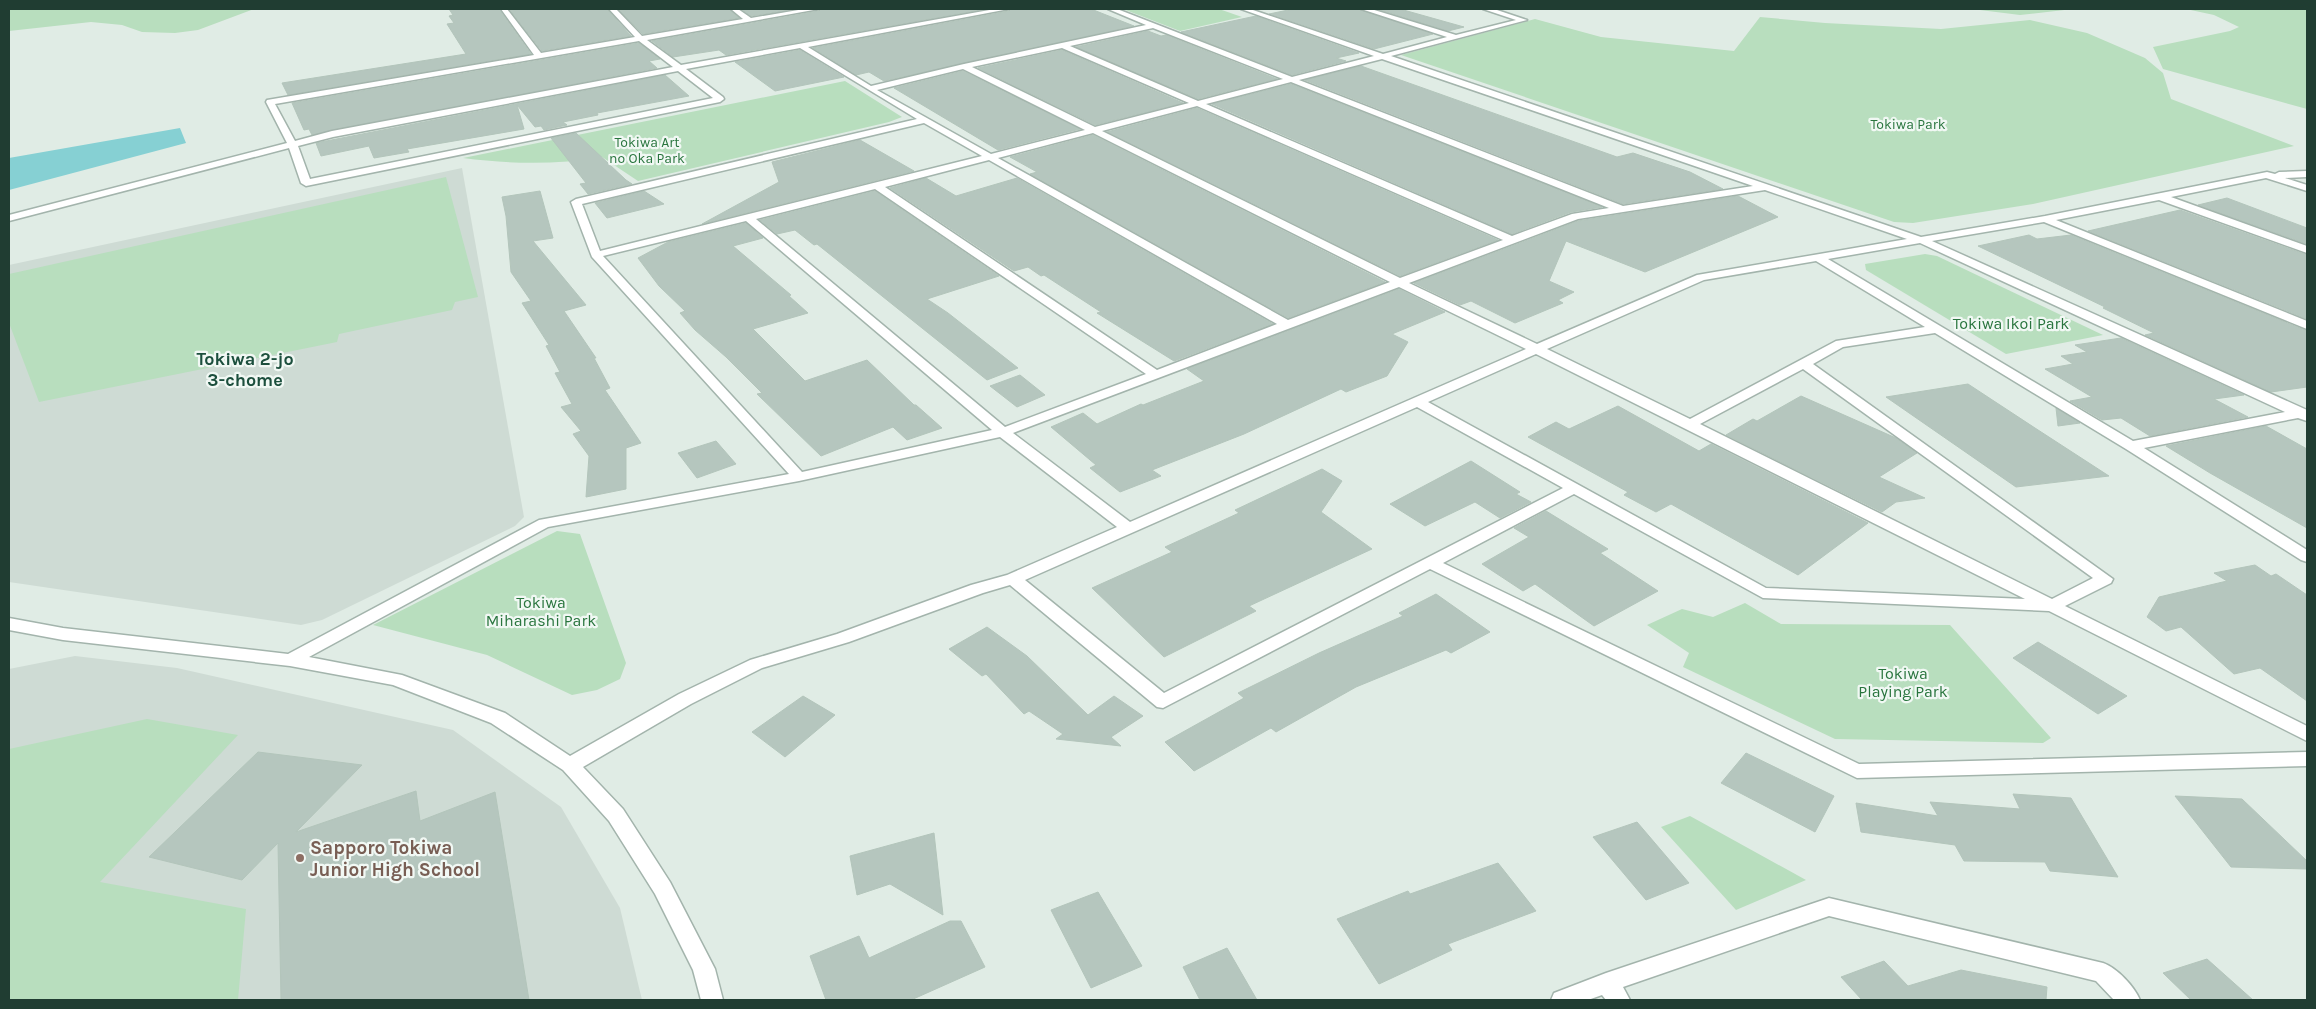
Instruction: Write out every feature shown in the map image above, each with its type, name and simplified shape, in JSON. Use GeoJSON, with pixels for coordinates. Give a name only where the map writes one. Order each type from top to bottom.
{"type":"FeatureCollection","features":[{"type":"Feature","properties":{"kind":"street"},"geometry":{"type":"LineString","coordinates":[[504,9],[538,55]]}},
{"type":"Feature","properties":{"kind":"street"},"geometry":{"type":"LineString","coordinates":[[612,9],[640,38],[720,99],[306,183],[292,143],[270,102],[538,55],[640,38],[815,9]]}},
{"type":"Feature","properties":{"kind":"street"},"geometry":{"type":"LineString","coordinates":[[734,9],[749,20]]}},
{"type":"Feature","properties":{"kind":"street"},"geometry":{"type":"LineString","coordinates":[[9,218],[292,143],[979,11],[1006,9]]}},
{"type":"Feature","properties":{"kind":"street"},"geometry":{"type":"LineString","coordinates":[[1111,9],[1621,208]]}},
{"type":"Feature","properties":{"kind":"street"},"geometry":{"type":"LineString","coordinates":[[1244,9],[1921,240],[2305,414]]}},
{"type":"Feature","properties":{"kind":"street"},"geometry":{"type":"LineString","coordinates":[[1364,9],[1455,37]]}},
{"type":"Feature","properties":{"kind":"street"},"geometry":{"type":"LineString","coordinates":[[596,255],[877,186],[1523,20],[1488,9]]}},
{"type":"Feature","properties":{"kind":"street"},"geometry":{"type":"LineString","coordinates":[[870,88],[1153,26]]}},
{"type":"Feature","properties":{"kind":"street"},"geometry":{"type":"LineString","coordinates":[[1062,45],[1512,240]]}},
{"type":"Feature","properties":{"kind":"street"},"geometry":{"type":"LineString","coordinates":[[801,46],[925,120],[1287,325]]}},
{"type":"Feature","properties":{"kind":"street"},"geometry":{"type":"LineString","coordinates":[[964,66],[1690,424],[2307,734]]}},
{"type":"Feature","properties":{"kind":"street"},"geometry":{"type":"LineString","coordinates":[[799,476],[596,255],[576,202],[925,120]]}},
{"type":"Feature","properties":{"kind":"street"},"geometry":{"type":"LineString","coordinates":[[570,765],[685,699],[756,664],[843,638],[978,589],[1013,579],[1701,277],[2045,219],[2267,175],[2307,174]]}},
{"type":"Feature","properties":{"kind":"street"},"geometry":{"type":"LineString","coordinates":[[2267,175],[2307,188]]}},
{"type":"Feature","properties":{"kind":"street"},"geometry":{"type":"LineString","coordinates":[[877,186],[1156,375]]}},
{"type":"Feature","properties":{"kind":"street"},"geometry":{"type":"LineString","coordinates":[[290,660],[544,523],[799,476],[1003,432],[1576,216],[1765,187]]}},
{"type":"Feature","properties":{"kind":"street"},"geometry":{"type":"LineString","coordinates":[[2161,197],[2307,250]]}},
{"type":"Feature","properties":{"kind":"street"},"geometry":{"type":"LineString","coordinates":[[748,218],[1003,432],[1128,528]]}},
{"type":"Feature","properties":{"kind":"street"},"geometry":{"type":"LineString","coordinates":[[2045,219],[2307,325]]}},
{"type":"Feature","properties":{"kind":"street"},"geometry":{"type":"LineString","coordinates":[[1817,257],[2131,446],[2307,557]]}},
{"type":"Feature","properties":{"kind":"street"},"geometry":{"type":"LineString","coordinates":[[1690,424],[1840,344],[1939,329]]}},
{"type":"Feature","properties":{"kind":"street"},"geometry":{"type":"LineString","coordinates":[[1419,402],[1763,594],[2051,606],[2105,579],[1805,364]]}},
{"type":"Feature","properties":{"kind":"street"},"geometry":{"type":"LineString","coordinates":[[2131,446],[2305,414]]}},
{"type":"Feature","properties":{"kind":"street"},"geometry":{"type":"LineString","coordinates":[[1013,579],[1163,702],[1432,564],[1574,488]]}},
{"type":"Feature","properties":{"kind":"street"},"geometry":{"type":"LineString","coordinates":[[1432,564],[1857,771],[2307,759]]}},
{"type":"Feature","properties":{"kind":"street"},"geometry":{"type":"LineString","coordinates":[[9,624],[63,634],[290,660],[396,679],[498,718],[570,765],[616,814],[663,888],[704,969],[712,1000]]}},
{"type":"Feature","properties":{"kind":"street"},"geometry":{"type":"LineString","coordinates":[[1562,1000],[1612,992],[1829,906],[2103,973],[2129,1000]]}},
{"type":"Feature","properties":{"kind":"shaded area"},"geometry":{"type":"Polygon","coordinates":[[[462,168],[524,517],[515,526],[322,620],[301,625],[9,582],[9,265],[462,168]]]}},
{"type":"Feature","properties":{"kind":"shaded area","name":"Sapporo Tokiwa Junior High School"},"geometry":{"type":"Polygon","coordinates":[[[75,656],[177,668],[453,730],[561,807],[620,908],[642,1000],[9,1000],[9,669],[75,656]]]}},
{"type":"Feature","properties":{"kind":"green space"},"geometry":{"type":"Polygon","coordinates":[[[9,9],[254,9],[198,30],[175,33],[142,32],[122,25],[91,22],[9,31],[9,9]]]}},
{"type":"Feature","properties":{"kind":"green space"},"geometry":{"type":"Polygon","coordinates":[[[1123,9],[1219,9],[1242,17],[1180,31],[1123,9]]]}},
{"type":"Feature","properties":{"kind":"green space"},"geometry":{"type":"Polygon","coordinates":[[[1972,9],[2073,9],[2020,15],[1972,9]]]}},
{"type":"Feature","properties":{"kind":"green space"},"geometry":{"type":"Polygon","coordinates":[[[2186,9],[2307,9],[2307,109],[2163,69],[2153,47],[2230,31],[2239,27],[2214,15],[2186,9]]]}},
{"type":"Feature","properties":{"kind":"green space","name":"Tokiwa Park"},"geometry":{"type":"Polygon","coordinates":[[[1760,17],[1825,23],[1941,29],[2030,20],[2087,33],[2145,58],[2163,73],[2171,99],[2294,146],[2033,204],[1913,223],[1894,222],[1401,55],[1535,19],[1601,37],[1734,51],[1760,17]]]}},
{"type":"Feature","properties":{"kind":"green space","name":"Tokiwa Art no Oka Park"},"geometry":{"type":"Polygon","coordinates":[[[845,81],[902,117],[889,122],[638,181],[602,157],[585,160],[532,163],[497,162],[463,158],[845,81]]]}},
{"type":"Feature","properties":{"kind":"green space"},"geometry":{"type":"Polygon","coordinates":[[[446,177],[478,297],[455,302],[452,310],[339,334],[337,342],[39,402],[9,323],[9,274],[446,177]]]}},
{"type":"Feature","properties":{"kind":"green space","name":"Tokiwa Ikoi Park"},"geometry":{"type":"Polygon","coordinates":[[[1925,254],[1937,256],[2103,335],[2006,354],[1866,270],[1865,264],[1925,254]]]}},
{"type":"Feature","properties":{"kind":"green space","name":"Tokiwa Miharashi Park"},"geometry":{"type":"Polygon","coordinates":[[[557,531],[580,534],[626,663],[620,679],[597,690],[572,695],[487,655],[373,625],[557,531]]]}},
{"type":"Feature","properties":{"kind":"green space","name":"Tokiwa Playing Park"},"geometry":{"type":"Polygon","coordinates":[[[1745,603],[1781,624],[1950,625],[2051,738],[2043,743],[1835,739],[1683,667],[1689,653],[1647,625],[1682,609],[1713,617],[1745,603]]]}},
{"type":"Feature","properties":{"kind":"green space"},"geometry":{"type":"Polygon","coordinates":[[[147,719],[238,735],[100,882],[246,909],[238,1000],[9,1000],[9,749],[147,719]]]}},
{"type":"Feature","properties":{"kind":"green space"},"geometry":{"type":"Polygon","coordinates":[[[1690,816],[1806,880],[1736,910],[1661,827],[1690,816]]]}},
{"type":"Feature","properties":{"kind":"water"},"geometry":{"type":"Polygon","coordinates":[[[180,128],[186,143],[9,190],[9,158],[180,128]]]}},
{"type":"Feature","properties":{"kind":"building"},"geometry":{"type":"Polygon","coordinates":[[[449,9],[499,9],[531,54],[288,95],[282,83],[466,54],[447,24],[454,23],[449,16],[453,15],[449,9]]]}},
{"type":"Feature","properties":{"kind":"building"},"geometry":{"type":"Polygon","coordinates":[[[509,9],[607,9],[631,36],[542,51],[509,9]]]}},
{"type":"Feature","properties":{"kind":"building"},"geometry":{"type":"Polygon","coordinates":[[[618,9],[729,9],[739,18],[643,34],[618,9]]]}},
{"type":"Feature","properties":{"kind":"building"},"geometry":{"type":"Polygon","coordinates":[[[741,9],[794,9],[751,16],[741,9]]]}},
{"type":"Feature","properties":{"kind":"building"},"geometry":{"type":"Polygon","coordinates":[[[821,9],[986,9],[726,55],[719,50],[673,57],[652,41],[819,11],[821,9]]]}},
{"type":"Feature","properties":{"kind":"building"},"geometry":{"type":"Polygon","coordinates":[[[1011,9],[1091,9],[1134,26],[884,81],[869,72],[856,75],[813,48],[1009,11],[1011,9]]]}},
{"type":"Feature","properties":{"kind":"building"},"geometry":{"type":"Polygon","coordinates":[[[1293,9],[1359,9],[1433,34],[1374,49],[1269,14],[1293,9]]]}},
{"type":"Feature","properties":{"kind":"building"},"geometry":{"type":"Polygon","coordinates":[[[1377,9],[1400,9],[1464,27],[1448,31],[1377,9]]]}},
{"type":"Feature","properties":{"kind":"building"},"geometry":{"type":"Polygon","coordinates":[[[1256,16],[1359,53],[1336,58],[1346,61],[1292,75],[1181,32],[1256,16]]]}},
{"type":"Feature","properties":{"kind":"building"},"geometry":{"type":"Polygon","coordinates":[[[1148,31],[1161,36],[1166,35],[1277,79],[1198,99],[1076,47],[1148,31]]]}},
{"type":"Feature","properties":{"kind":"building"},"geometry":{"type":"Polygon","coordinates":[[[639,43],[660,59],[649,61],[657,68],[312,135],[309,129],[304,130],[292,103],[639,43]]]}},
{"type":"Feature","properties":{"kind":"building"},"geometry":{"type":"Polygon","coordinates":[[[800,50],[844,77],[775,91],[735,62],[800,50]]]}},
{"type":"Feature","properties":{"kind":"building"},"geometry":{"type":"Polygon","coordinates":[[[1062,50],[1183,103],[1095,125],[978,68],[1062,50]]]}},
{"type":"Feature","properties":{"kind":"building"},"geometry":{"type":"Polygon","coordinates":[[[1361,66],[1617,157],[1633,153],[1690,172],[1723,189],[1623,204],[1305,80],[1361,66]]]}},
{"type":"Feature","properties":{"kind":"building"},"geometry":{"type":"Polygon","coordinates":[[[963,71],[1080,129],[998,150],[894,88],[963,71]]]}},
{"type":"Feature","properties":{"kind":"building"},"geometry":{"type":"Polygon","coordinates":[[[665,75],[689,96],[597,113],[598,115],[563,122],[567,125],[544,130],[541,126],[535,127],[517,105],[524,129],[407,149],[409,152],[374,158],[369,146],[321,156],[316,143],[665,75]]]}},
{"type":"Feature","properties":{"kind":"building"},"geometry":{"type":"Polygon","coordinates":[[[1291,84],[1602,207],[1571,212],[1512,234],[1212,104],[1291,84]]]}},
{"type":"Feature","properties":{"kind":"building"},"geometry":{"type":"Polygon","coordinates":[[[1197,108],[1498,240],[1400,276],[1107,132],[1197,108]]]}},
{"type":"Feature","properties":{"kind":"building"},"geometry":{"type":"Polygon","coordinates":[[[576,133],[632,184],[588,194],[580,184],[586,183],[551,138],[576,133]]]}},
{"type":"Feature","properties":{"kind":"building"},"geometry":{"type":"Polygon","coordinates":[[[1093,135],[1385,282],[1288,318],[1030,174],[1037,172],[1010,157],[1093,135]]]}},
{"type":"Feature","properties":{"kind":"building"},"geometry":{"type":"Polygon","coordinates":[[[860,140],[914,171],[702,224],[779,182],[772,162],[860,140]]]}},
{"type":"Feature","properties":{"kind":"building"},"geometry":{"type":"Polygon","coordinates":[[[926,178],[956,196],[1017,178],[1273,324],[1174,361],[1097,313],[1101,312],[1044,275],[1041,276],[1028,267],[1014,271],[890,188],[926,178]]]}},
{"type":"Feature","properties":{"kind":"building"},"geometry":{"type":"Polygon","coordinates":[[[540,191],[553,238],[533,241],[586,305],[564,311],[596,358],[594,358],[610,388],[605,390],[641,443],[626,448],[626,489],[586,497],[589,456],[573,434],[581,431],[561,407],[572,404],[555,373],[560,372],[546,346],[549,345],[522,303],[531,301],[511,272],[506,216],[502,197],[540,191]]]}},
{"type":"Feature","properties":{"kind":"building"},"geometry":{"type":"Polygon","coordinates":[[[644,191],[664,204],[607,218],[595,203],[644,191]]]}},
{"type":"Feature","properties":{"kind":"building"},"geometry":{"type":"Polygon","coordinates":[[[875,191],[999,276],[927,299],[948,313],[1018,368],[987,380],[817,244],[814,245],[795,230],[777,234],[760,220],[875,191]]]}},
{"type":"Feature","properties":{"kind":"building"},"geometry":{"type":"Polygon","coordinates":[[[1738,196],[1778,217],[1645,272],[1566,241],[1549,281],[1574,292],[1558,300],[1563,303],[1515,323],[1471,301],[1460,305],[1414,283],[1578,221],[1738,196]]]}},
{"type":"Feature","properties":{"kind":"building"},"geometry":{"type":"Polygon","coordinates":[[[2227,198],[2307,228],[2307,244],[2198,205],[2227,198]]]}},
{"type":"Feature","properties":{"kind":"building"},"geometry":{"type":"Polygon","coordinates":[[[2180,210],[2307,255],[2307,319],[2088,231],[2180,210]]]}},
{"type":"Feature","properties":{"kind":"building"},"geometry":{"type":"Polygon","coordinates":[[[746,223],[763,238],[733,246],[791,295],[789,296],[808,313],[753,329],[805,381],[867,360],[914,405],[942,428],[907,440],[893,427],[821,456],[757,394],[762,393],[726,357],[695,330],[680,313],[685,311],[659,286],[638,258],[668,242],[746,223]]]}},
{"type":"Feature","properties":{"kind":"building"},"geometry":{"type":"Polygon","coordinates":[[[2029,235],[2037,239],[2071,235],[2307,331],[2307,387],[2271,392],[2145,335],[2154,333],[2103,308],[2105,307],[1978,246],[2029,235]]]}},
{"type":"Feature","properties":{"kind":"building"},"geometry":{"type":"Polygon","coordinates":[[[1399,289],[1445,312],[1392,334],[1408,342],[1387,376],[1346,392],[1341,389],[1244,434],[1152,470],[1161,476],[1120,492],[1090,468],[1096,465],[1051,427],[1083,413],[1097,424],[1141,404],[1143,405],[1204,381],[1187,369],[1399,289]]]}},
{"type":"Feature","properties":{"kind":"building"},"geometry":{"type":"Polygon","coordinates":[[[2121,338],[2244,395],[2214,399],[2248,417],[2150,436],[2121,418],[2102,420],[2070,401],[2092,397],[2045,369],[2073,364],[2061,356],[2087,352],[2075,345],[2121,338]]]}},
{"type":"Feature","properties":{"kind":"building"},"geometry":{"type":"Polygon","coordinates":[[[1020,375],[1045,395],[1017,407],[990,386],[1020,375]]]}},
{"type":"Feature","properties":{"kind":"building"},"geometry":{"type":"Polygon","coordinates":[[[1968,384],[2109,476],[2016,487],[1886,397],[1968,384]]]}},
{"type":"Feature","properties":{"kind":"building"},"geometry":{"type":"Polygon","coordinates":[[[1801,396],[1896,438],[1917,453],[1879,477],[1925,498],[1896,502],[1882,512],[1726,435],[1753,419],[1757,421],[1801,396]]]}},
{"type":"Feature","properties":{"kind":"building"},"geometry":{"type":"Polygon","coordinates":[[[1618,406],[1699,451],[1711,444],[1868,523],[1798,575],[1671,504],[1656,512],[1624,495],[1628,492],[1528,437],[1556,422],[1569,429],[1618,406]]]}},
{"type":"Feature","properties":{"kind":"building"},"geometry":{"type":"Polygon","coordinates":[[[2056,408],[2080,423],[2058,426],[2056,408]]]}},
{"type":"Feature","properties":{"kind":"building"},"geometry":{"type":"Polygon","coordinates":[[[2266,426],[2307,449],[2307,528],[2166,446],[2266,426]]]}},
{"type":"Feature","properties":{"kind":"building"},"geometry":{"type":"Polygon","coordinates":[[[716,441],[736,464],[697,478],[678,453],[716,441]]]}},
{"type":"Feature","properties":{"kind":"building"},"geometry":{"type":"Polygon","coordinates":[[[1471,461],[1520,492],[1516,494],[1531,502],[1500,518],[1475,502],[1425,526],[1390,504],[1471,461]]]}},
{"type":"Feature","properties":{"kind":"building"},"geometry":{"type":"Polygon","coordinates":[[[1322,469],[1342,481],[1321,512],[1372,549],[1249,606],[1256,611],[1164,657],[1092,588],[1172,552],[1165,547],[1239,513],[1235,510],[1322,469]]]}},
{"type":"Feature","properties":{"kind":"building"},"geometry":{"type":"Polygon","coordinates":[[[1546,511],[1608,549],[1600,553],[1658,591],[1594,626],[1535,584],[1523,591],[1482,564],[1529,537],[1514,528],[1546,511]]]}},
{"type":"Feature","properties":{"kind":"building"},"geometry":{"type":"Polygon","coordinates":[[[2255,565],[2271,576],[2276,574],[2307,595],[2307,701],[2260,668],[2234,674],[2181,627],[2166,631],[2147,617],[2159,597],[2227,581],[2214,573],[2255,565]]]}},
{"type":"Feature","properties":{"kind":"building"},"geometry":{"type":"Polygon","coordinates":[[[1436,594],[1490,632],[1451,653],[1446,650],[1356,687],[1276,732],[1271,728],[1194,771],[1165,742],[1244,698],[1238,693],[1319,653],[1403,616],[1399,613],[1436,594]]]}},
{"type":"Feature","properties":{"kind":"building"},"geometry":{"type":"Polygon","coordinates":[[[987,627],[1027,656],[1088,715],[1114,696],[1143,716],[1111,737],[1121,746],[1056,739],[1063,734],[1029,711],[1024,714],[986,674],[982,676],[949,649],[987,627]]]}},
{"type":"Feature","properties":{"kind":"building"},"geometry":{"type":"Polygon","coordinates":[[[2038,642],[2127,696],[2098,714],[2013,658],[2038,642]]]}},
{"type":"Feature","properties":{"kind":"building"},"geometry":{"type":"Polygon","coordinates":[[[803,696],[835,715],[785,757],[752,732],[803,696]]]}},
{"type":"Feature","properties":{"kind":"building"},"geometry":{"type":"Polygon","coordinates":[[[258,752],[362,765],[296,832],[416,791],[420,821],[495,792],[529,1000],[281,1000],[278,843],[242,880],[149,857],[258,752]]]}},
{"type":"Feature","properties":{"kind":"building"},"geometry":{"type":"Polygon","coordinates":[[[1746,753],[1834,796],[1815,832],[1721,783],[1746,753]]]}},
{"type":"Feature","properties":{"kind":"building"},"geometry":{"type":"Polygon","coordinates":[[[2013,794],[2071,798],[2118,877],[2050,871],[2045,862],[1964,861],[1955,845],[1861,832],[1856,803],[1938,816],[1930,802],[2020,809],[2013,794]]]}},
{"type":"Feature","properties":{"kind":"building"},"geometry":{"type":"Polygon","coordinates":[[[2175,796],[2242,799],[2307,861],[2307,869],[2231,867],[2175,796]]]}},
{"type":"Feature","properties":{"kind":"building"},"geometry":{"type":"Polygon","coordinates":[[[1637,822],[1689,883],[1646,900],[1593,837],[1637,822]]]}},
{"type":"Feature","properties":{"kind":"building"},"geometry":{"type":"Polygon","coordinates":[[[934,833],[943,915],[890,884],[857,895],[850,856],[934,833]]]}},
{"type":"Feature","properties":{"kind":"building"},"geometry":{"type":"Polygon","coordinates":[[[1498,863],[1536,911],[1448,944],[1452,950],[1379,984],[1337,919],[1408,891],[1410,894],[1498,863]]]}},
{"type":"Feature","properties":{"kind":"building"},"geometry":{"type":"Polygon","coordinates":[[[1098,892],[1142,966],[1091,988],[1051,910],[1098,892]]]}},
{"type":"Feature","properties":{"kind":"building"},"geometry":{"type":"Polygon","coordinates":[[[950,921],[961,921],[985,967],[911,1000],[826,1000],[810,956],[859,936],[869,958],[950,921]]]}},
{"type":"Feature","properties":{"kind":"building"},"geometry":{"type":"Polygon","coordinates":[[[1227,948],[1257,1000],[1200,1000],[1183,967],[1227,948]]]}},
{"type":"Feature","properties":{"kind":"building"},"geometry":{"type":"Polygon","coordinates":[[[2207,959],[2253,1000],[2191,1000],[2163,973],[2207,959]]]}},
{"type":"Feature","properties":{"kind":"building"},"geometry":{"type":"Polygon","coordinates":[[[1884,961],[1908,986],[1961,970],[2047,987],[2046,1000],[1862,1000],[1841,977],[1884,961]]]}},
{"type":"Feature","properties":{"kind":"place","name":"Sapporo Tokiwa Junior High School"},"geometry":{"type":"Point","coordinates":[300,858]}},
{"type":"Feature","properties":{"kind":"district","name":"Tokiwa 2-jo 3-chome"},"geometry":{"type":"Point","coordinates":[245,369]}}]}
